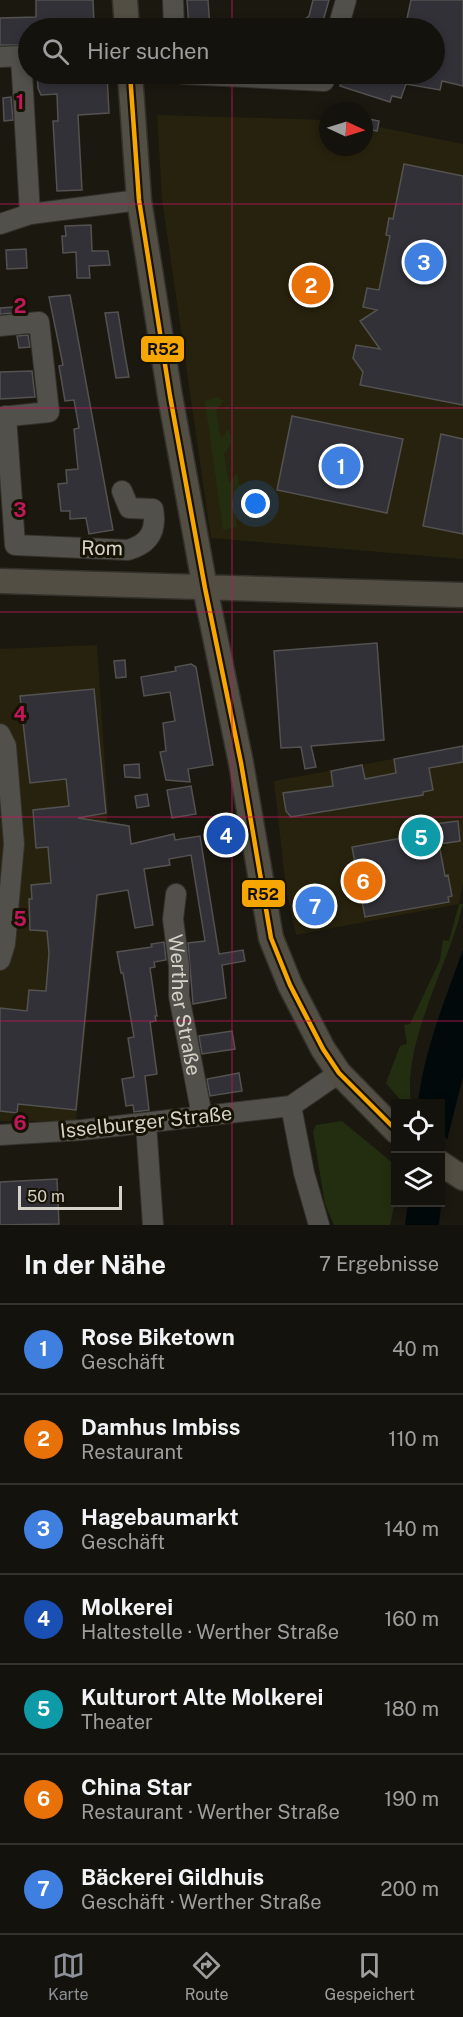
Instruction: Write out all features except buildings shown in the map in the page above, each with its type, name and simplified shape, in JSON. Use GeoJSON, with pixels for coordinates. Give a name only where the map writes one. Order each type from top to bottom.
{"type":"FeatureCollection","features":[{"type":"Feature","properties":{"kind":"main road"},"geometry":{"type":"LineString","coordinates":[[125,0],[126,18]]}},
{"type":"Feature","properties":{"kind":"main road"},"geometry":{"type":"LineString","coordinates":[[131,84],[139,200],[170,396],[205,588],[241,763],[271,938],[308,1024],[339,1073],[391,1126]]}},
{"type":"Feature","properties":{"kind":"main road"},"geometry":{"type":"LineString","coordinates":[[0,581],[463,595]]}},
{"type":"Feature","properties":{"kind":"street"},"geometry":{"type":"LineString","coordinates":[[173,0],[174,18]]}},
{"type":"Feature","properties":{"kind":"street"},"geometry":{"type":"LineString","coordinates":[[341,18],[346,0]]}},
{"type":"Feature","properties":{"kind":"street"},"geometry":{"type":"LineString","coordinates":[[0,57],[18,56]]}},
{"type":"Feature","properties":{"kind":"street"},"geometry":{"type":"LineString","coordinates":[[26,84],[30,214]]}},
{"type":"Feature","properties":{"kind":"street"},"geometry":{"type":"LineString","coordinates":[[0,224],[30,214],[139,200]]}},
{"type":"Feature","properties":{"kind":"street","name":"Rom"},"geometry":{"type":"LineString","coordinates":[[0,326],[39,322],[50,412],[3,416],[7,544],[128,550],[139,547],[148,540],[153,531],[155,521],[153,509],[129,508],[122,491]]}},
{"type":"Feature","properties":{"kind":"street"},"geometry":{"type":"LineString","coordinates":[[0,734],[6,746],[7,837],[5,944],[0,960]]}},
{"type":"Feature","properties":{"kind":"street","name":"Werther Straße"},"geometry":{"type":"LineString","coordinates":[[176,894],[173,919],[179,966],[179,996],[202,1116]]}},
{"type":"Feature","properties":{"kind":"street"},"geometry":{"type":"LineString","coordinates":[[319,1225],[304,1173],[291,1106],[339,1073]]}},
{"type":"Feature","properties":{"kind":"street","name":"Isselburger Straße"},"geometry":{"type":"LineString","coordinates":[[0,1135],[82,1131],[291,1106]]}},
{"type":"Feature","properties":{"kind":"street"},"geometry":{"type":"LineString","coordinates":[[146,1123],[153,1225]]}},
{"type":"Feature","properties":{"kind":"shaded area"},"geometry":{"type":"Polygon","coordinates":[[[157,115],[319,120],[319,156],[373,156],[373,119],[380,121],[379,127],[463,144],[463,559],[211,538],[162,199],[157,115]]]}},
{"type":"Feature","properties":{"kind":"shaded area"},"geometry":{"type":"Polygon","coordinates":[[[97,645],[108,811],[76,1121],[0,1121],[0,649],[97,645]]]}},
{"type":"Feature","properties":{"kind":"shaded area"},"geometry":{"type":"Polygon","coordinates":[[[463,746],[463,883],[459,904],[296,935],[286,889],[274,781],[463,746]]]}},
{"type":"Feature","properties":{"kind":"shaded area"},"geometry":{"type":"Polygon","coordinates":[[[463,950],[463,1077],[448,1136],[445,1166],[445,1099],[419,1099],[425,1064],[442,1006],[463,950]]]}},
{"type":"Feature","properties":{"kind":"shaded area"},"geometry":{"type":"Polygon","coordinates":[[[407,1207],[441,1207],[439,1225],[405,1225],[407,1207]]]}},
{"type":"Feature","properties":{"kind":"green space"},"geometry":{"type":"Polygon","coordinates":[[[217,397],[224,401],[216,410],[221,439],[229,429],[232,442],[224,454],[229,483],[237,473],[240,487],[232,498],[237,527],[223,530],[205,401],[217,397]]]}},
{"type":"Feature","properties":{"kind":"green space"},"geometry":{"type":"Polygon","coordinates":[[[459,904],[463,904],[428,1003],[413,1055],[410,1079],[411,1099],[400,1099],[386,1083],[400,1046],[407,1044],[404,1025],[410,1024],[440,960],[443,940],[449,941],[459,904]]]}},
{"type":"Feature","properties":{"kind":"green space"},"geometry":{"type":"Polygon","coordinates":[[[342,1121],[391,1162],[391,1207],[394,1207],[390,1225],[334,1225],[325,1204],[313,1132],[316,1125],[342,1121]]]}},
{"type":"Feature","properties":{"kind":"pier"},"geometry":{"type":"Polygon","coordinates":[[[445,1137],[451,1142],[445,1191],[445,1137]]]}},
{"type":"Feature","properties":{"kind":"transit line","name":"R52"},"geometry":{"type":"LineString","coordinates":[[131,84],[139,200],[170,396],[205,588],[241,763],[271,938],[290,985],[323,1049],[339,1073],[391,1125]]}},
{"type":"Feature","properties":{"kind":"place","name":"Hagebaumarkt"},"geometry":{"type":"Point","coordinates":[424,262]}},
{"type":"Feature","properties":{"kind":"place","name":"Damhus Imbiss"},"geometry":{"type":"Point","coordinates":[311,285]}},
{"type":"Feature","properties":{"kind":"place","name":"Rose Biketown"},"geometry":{"type":"Point","coordinates":[341,466]}},
{"type":"Feature","properties":{"kind":"place","name":"Molkerei"},"geometry":{"type":"Point","coordinates":[226,835]}},
{"type":"Feature","properties":{"kind":"place","name":"Kulturort Alte Molkerei"},"geometry":{"type":"Point","coordinates":[421,837]}},
{"type":"Feature","properties":{"kind":"place","name":"China Star"},"geometry":{"type":"Point","coordinates":[363,881]}},
{"type":"Feature","properties":{"kind":"place","name":"Bäckerei Gildhuis"},"geometry":{"type":"Point","coordinates":[315,906]}}]}
